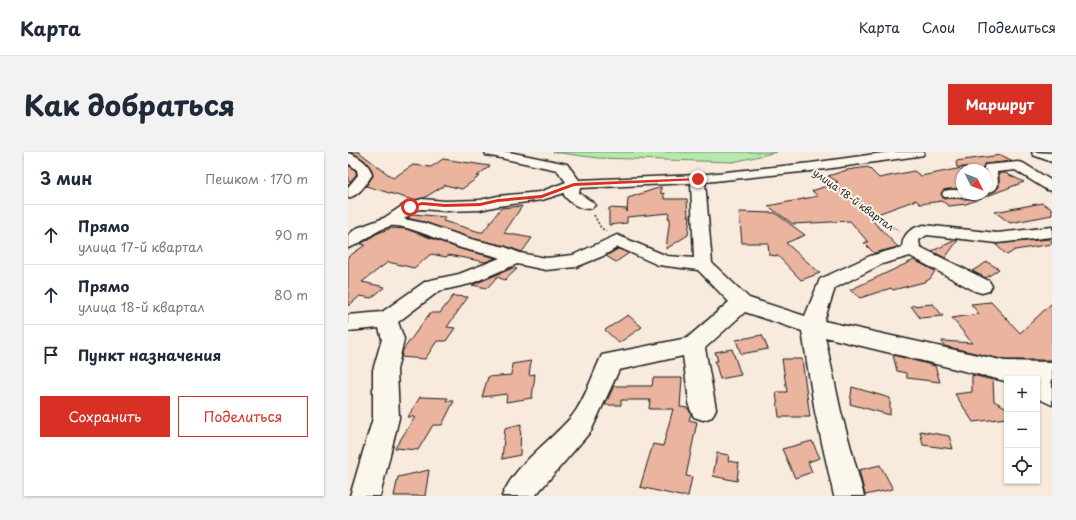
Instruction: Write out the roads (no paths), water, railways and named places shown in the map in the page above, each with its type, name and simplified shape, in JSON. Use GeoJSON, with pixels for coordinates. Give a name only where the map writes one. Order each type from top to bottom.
{"type":"FeatureCollection","features":[{"type":"Feature","properties":{"kind":"street"},"geometry":{"type":"LineString","coordinates":[[491,152],[562,167],[570,176],[574,184],[572,195],[587,205]]}},
{"type":"Feature","properties":{"kind":"street","name":"улица 18-й квартал"},"geometry":{"type":"LineString","coordinates":[[348,243],[356,229],[390,221],[410,207],[422,204],[445,206],[480,205],[498,201],[542,196],[574,184],[698,179],[811,167],[918,152]]}},
{"type":"Feature","properties":{"kind":"street"},"geometry":{"type":"LineString","coordinates":[[1038,152],[1052,158]]}},
{"type":"Feature","properties":{"kind":"street"},"geometry":{"type":"LineString","coordinates":[[348,157],[364,168],[365,175],[356,188],[348,194]]}},
{"type":"Feature","properties":{"kind":"street"},"geometry":{"type":"LineString","coordinates":[[992,168],[1018,166],[1052,187]]}},
{"type":"Feature","properties":{"kind":"street"},"geometry":{"type":"LineString","coordinates":[[698,179],[703,265]]}},
{"type":"Feature","properties":{"kind":"street"},"geometry":{"type":"LineString","coordinates":[[949,194],[956,194]]}},
{"type":"Feature","properties":{"kind":"street"},"geometry":{"type":"LineString","coordinates":[[390,221],[418,226],[467,244],[500,251],[516,258],[546,264],[576,261],[597,252],[617,240],[664,261],[703,265],[742,303],[812,326],[1013,375],[1052,372]]}},
{"type":"Feature","properties":{"kind":"street"},"geometry":{"type":"LineString","coordinates":[[849,496],[828,412],[812,326],[827,284],[915,240],[997,238],[1052,232]]}},
{"type":"Feature","properties":{"kind":"street"},"geometry":{"type":"LineString","coordinates":[[915,240],[939,263],[982,286]]}},
{"type":"Feature","properties":{"kind":"street"},"geometry":{"type":"LineString","coordinates":[[348,323],[387,319],[434,286],[463,279],[516,258]]}},
{"type":"Feature","properties":{"kind":"street"},"geometry":{"type":"LineString","coordinates":[[517,496],[536,472],[582,423],[601,385],[610,362],[693,345],[742,303]]}},
{"type":"Feature","properties":{"kind":"street"},"geometry":{"type":"LineString","coordinates":[[365,496],[386,418],[385,370],[393,339],[387,319]]}},
{"type":"Feature","properties":{"kind":"street"},"geometry":{"type":"LineString","coordinates":[[693,345],[703,409]]}},
{"type":"Feature","properties":{"kind":"street"},"geometry":{"type":"LineString","coordinates":[[1040,388],[1052,394]]}}]}
